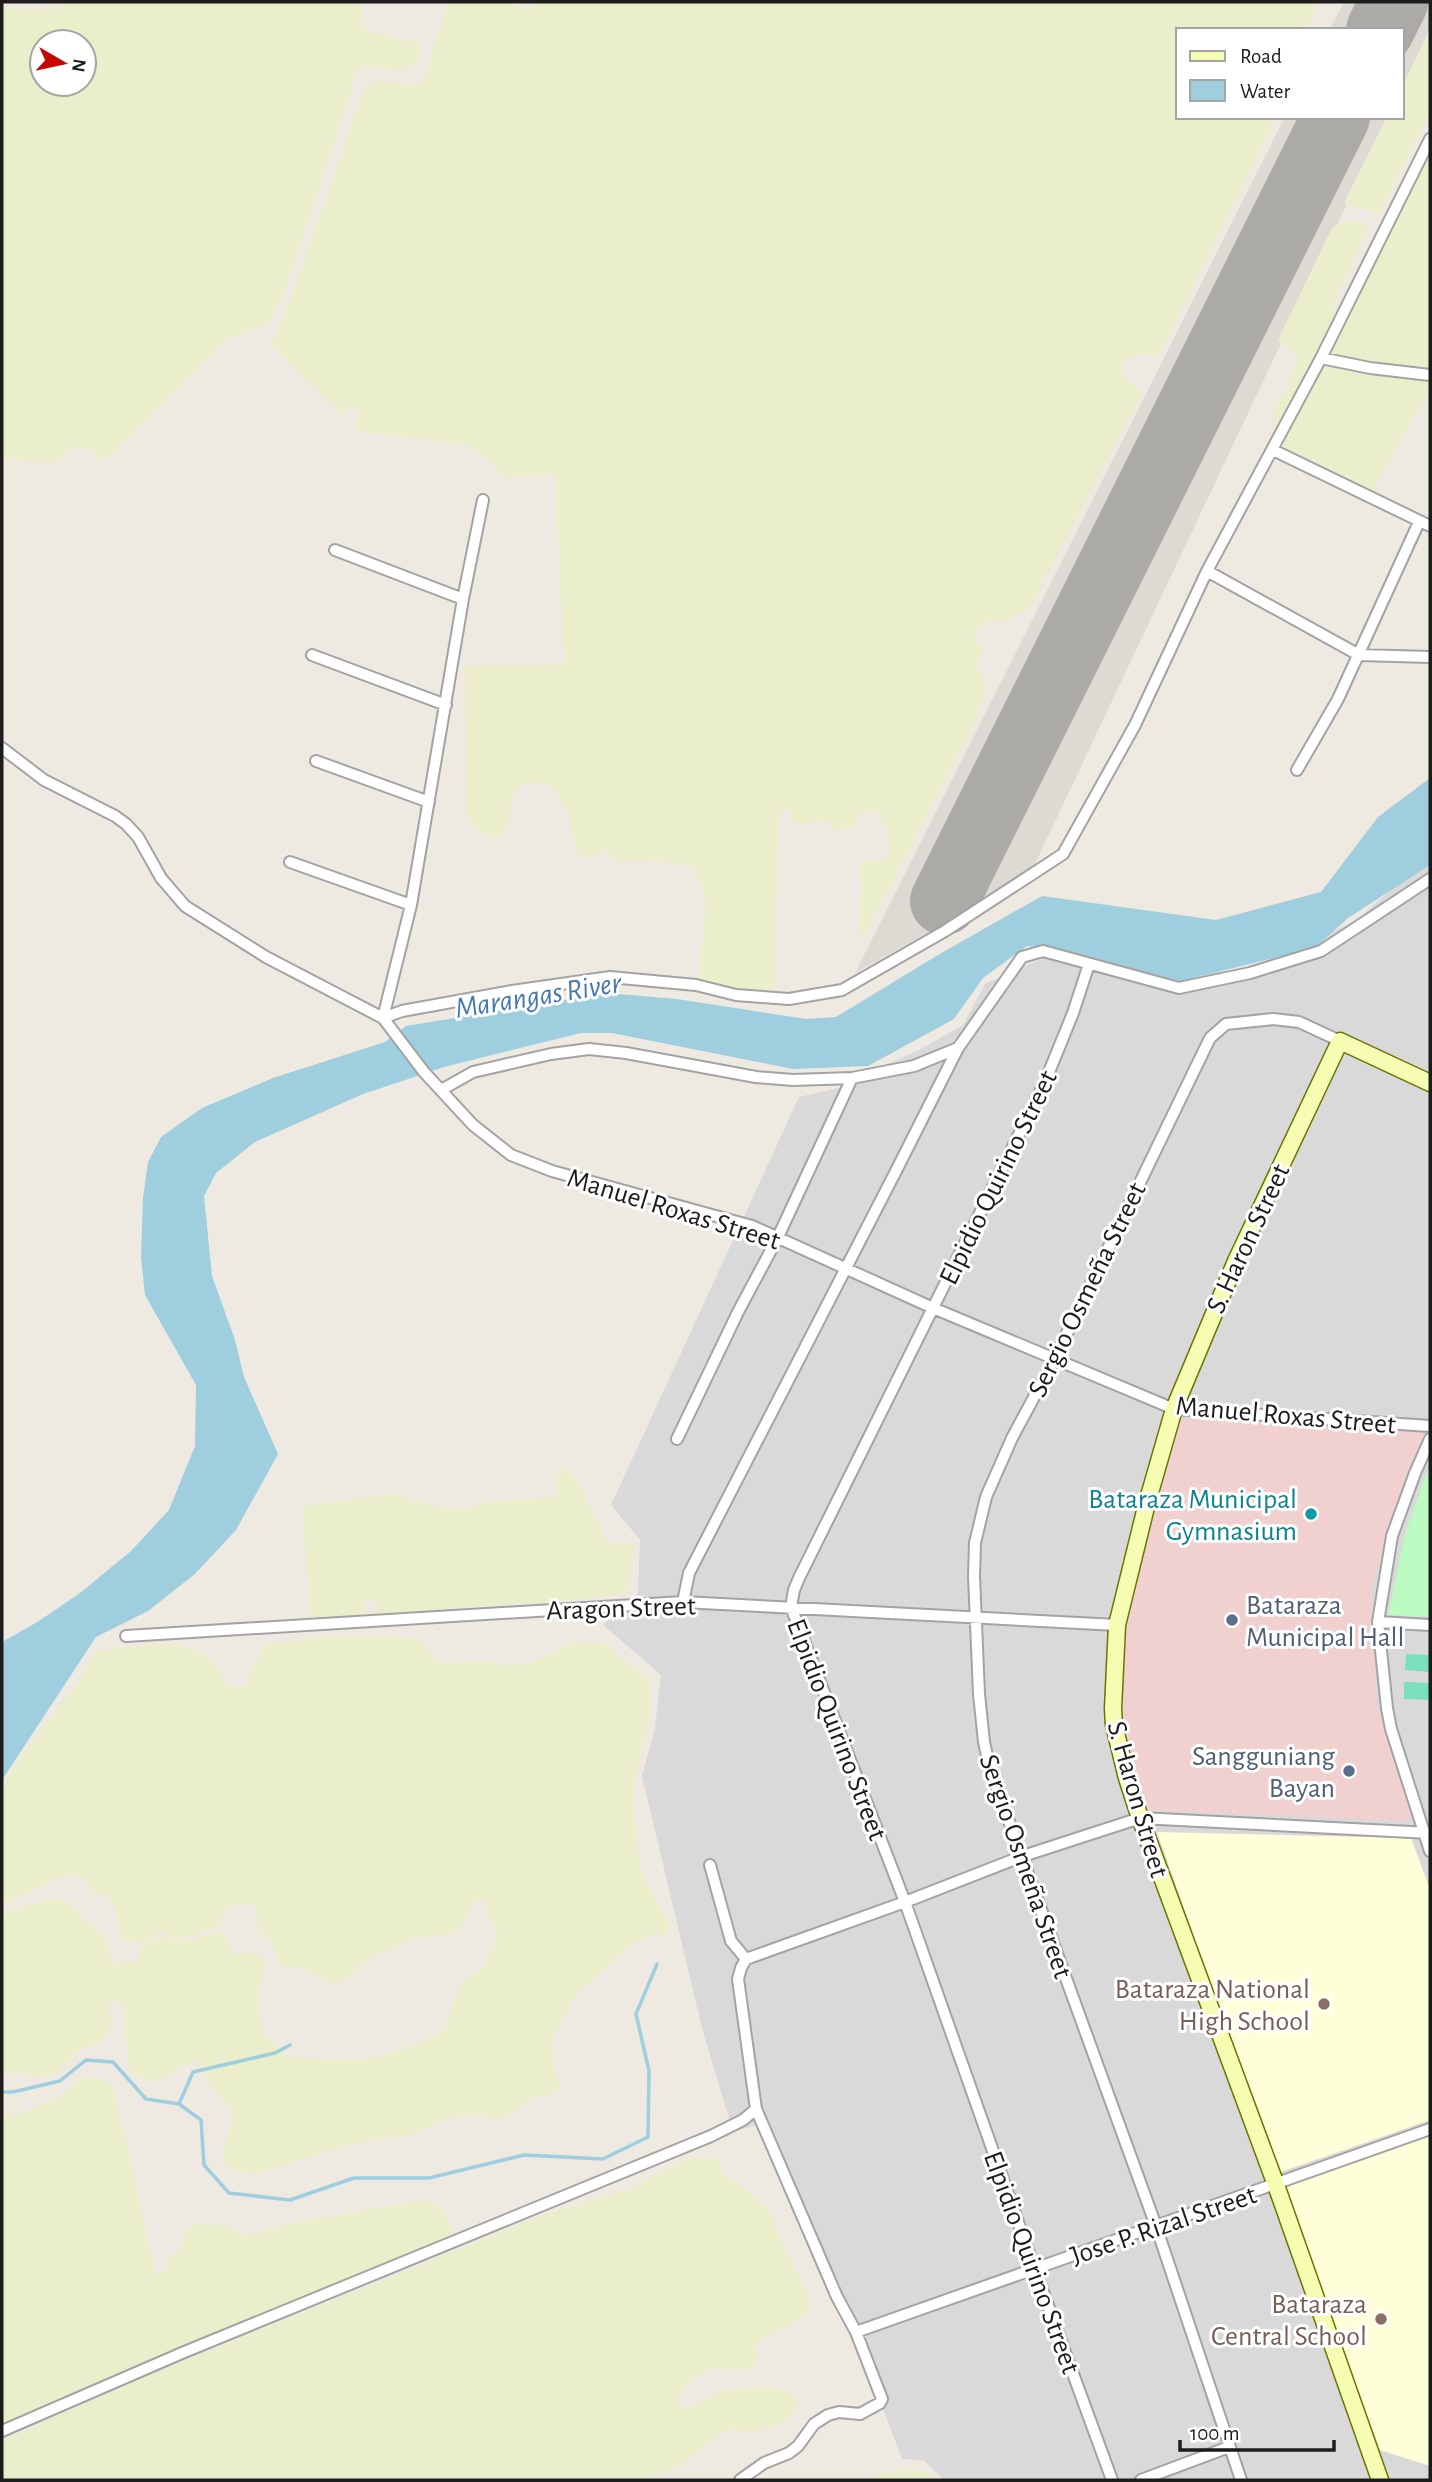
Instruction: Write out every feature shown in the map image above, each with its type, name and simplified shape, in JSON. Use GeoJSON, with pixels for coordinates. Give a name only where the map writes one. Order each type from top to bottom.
{"type":"FeatureCollection","features":[{"type":"Feature","properties":{"kind":"street"},"geometry":{"type":"LineString","coordinates":[[2,748],[44,780],[126,824],[138,837],[161,878],[185,905],[266,957],[383,1018],[402,1011],[512,991],[610,977],[696,985],[736,995],[789,999],[842,990],[945,931],[1063,854],[1135,725],[1207,570],[1321,358],[1430,138]]}},
{"type":"Feature","properties":{"kind":"street"},"geometry":{"type":"LineString","coordinates":[[1321,358],[1370,368],[1430,375]]}},
{"type":"Feature","properties":{"kind":"street"},"geometry":{"type":"LineString","coordinates":[[1273,450],[1425,524],[1338,699],[1297,770]]}},
{"type":"Feature","properties":{"kind":"street"},"geometry":{"type":"LineString","coordinates":[[383,1018],[411,905],[463,599],[483,500]]}},
{"type":"Feature","properties":{"kind":"street"},"geometry":{"type":"LineString","coordinates":[[335,550],[463,599]]}},
{"type":"Feature","properties":{"kind":"street"},"geometry":{"type":"LineString","coordinates":[[1207,570],[1359,655],[1430,657]]}},
{"type":"Feature","properties":{"kind":"street"},"geometry":{"type":"LineString","coordinates":[[312,655],[446,705]]}},
{"type":"Feature","properties":{"kind":"street"},"geometry":{"type":"LineString","coordinates":[[316,761],[429,802]]}},
{"type":"Feature","properties":{"kind":"street"},"geometry":{"type":"LineString","coordinates":[[290,862],[411,905]]}},
{"type":"Feature","properties":{"kind":"street"},"geometry":{"type":"LineString","coordinates":[[683,1602],[689,1573],[958,1048],[1022,957],[1043,951],[1179,988],[1250,973],[1321,951],[1430,878]]}},
{"type":"Feature","properties":{"kind":"street","name":"Elpidio Quirino Street"},"geometry":{"type":"LineString","coordinates":[[1089,964],[1073,1013],[1045,1082],[799,1578],[791,1608],[905,1902],[1112,2480]]}},
{"type":"Feature","properties":{"kind":"street","name":"Manuel Roxas Street"},"geometry":{"type":"LineString","coordinates":[[383,1018],[424,1072],[473,1125],[511,1155],[552,1171],[736,1221],[778,1237],[933,1308],[1174,1409],[1430,1426]]}},
{"type":"Feature","properties":{"kind":"street","name":"Sergio Osmeña Street"},"geometry":{"type":"LineString","coordinates":[[1241,2480],[1156,2226],[990,1769],[984,1742],[976,1619],[975,1543],[986,1497],[1012,1438],[1054,1360],[1201,1051],[1210,1038],[1220,1028],[1238,1021],[1287,1019],[1339,1041]]}},
{"type":"Feature","properties":{"kind":"street"},"geometry":{"type":"LineString","coordinates":[[1339,1041],[1430,1083]]}},
{"type":"Feature","properties":{"kind":"street","name":"S. Haron Street"},"geometry":{"type":"LineString","coordinates":[[1339,1041],[1236,1261],[1174,1409],[1147,1503],[1117,1625],[1112,1686],[1114,1726],[1140,1818],[1276,2185],[1380,2480]]}},
{"type":"Feature","properties":{"kind":"street"},"geometry":{"type":"LineString","coordinates":[[441,1090],[472,1072],[551,1054],[589,1049],[626,1053],[755,1077],[793,1080],[852,1078],[914,1066],[958,1048]]}},
{"type":"Feature","properties":{"kind":"street"},"geometry":{"type":"LineString","coordinates":[[677,1439],[778,1237],[852,1078]]}},
{"type":"Feature","properties":{"kind":"street"},"geometry":{"type":"LineString","coordinates":[[1430,1439],[1392,1536],[1378,1622],[1391,1729],[1427,1833],[1430,1851]]}},
{"type":"Feature","properties":{"kind":"street","name":"Aragon Street"},"geometry":{"type":"LineString","coordinates":[[126,1636],[683,1602],[1117,1625]]}},
{"type":"Feature","properties":{"kind":"street"},"geometry":{"type":"LineString","coordinates":[[1378,1622],[1430,1625]]}},
{"type":"Feature","properties":{"kind":"street"},"geometry":{"type":"LineString","coordinates":[[740,2480],[764,2463],[789,2453],[798,2446],[814,2424],[828,2415],[860,2414],[880,2403],[881,2397],[856,2332],[836,2297],[756,2109],[738,1979],[746,1959],[1023,1856],[1140,1818],[1427,1833]]}},
{"type":"Feature","properties":{"kind":"street"},"geometry":{"type":"LineString","coordinates":[[710,1865],[731,1941],[746,1959]]}},
{"type":"Feature","properties":{"kind":"street"},"geometry":{"type":"LineString","coordinates":[[2,2431],[182,2353],[711,2136],[743,2120],[756,2109]]}},
{"type":"Feature","properties":{"kind":"street","name":"Jose P. Rizal Street"},"geometry":{"type":"LineString","coordinates":[[856,2332],[1430,2129]]}},
{"type":"Feature","properties":{"kind":"street"},"geometry":{"type":"LineString","coordinates":[[1141,2480],[1229,2447]]}},
{"type":"Feature","properties":{"kind":"shaded area"},"geometry":{"type":"Polygon","coordinates":[[[73,2],[100,5],[102,2],[363,2],[360,21],[365,30],[399,40],[419,41],[418,59],[413,66],[405,70],[361,66],[354,73],[351,91],[282,297],[270,321],[262,327],[225,341],[111,455],[98,462],[91,450],[74,447],[65,451],[60,463],[2,460],[2,9],[50,10],[73,2]]]}},
{"type":"Feature","properties":{"kind":"shaded area"},"geometry":{"type":"Polygon","coordinates":[[[448,2],[507,2],[520,8],[529,8],[536,2],[1320,2],[1306,28],[1176,28],[1176,119],[1275,119],[1157,359],[1151,353],[1125,360],[1121,368],[1123,377],[1142,392],[1028,610],[1003,622],[985,621],[978,627],[974,635],[975,644],[983,648],[976,666],[984,682],[985,691],[974,723],[862,941],[859,932],[862,886],[859,867],[867,861],[886,859],[891,852],[889,833],[885,825],[881,825],[881,812],[859,811],[855,828],[833,830],[830,821],[799,824],[791,819],[789,809],[781,811],[778,828],[774,986],[770,994],[761,996],[704,985],[699,977],[706,907],[703,888],[693,867],[662,861],[616,862],[608,852],[590,857],[578,856],[567,811],[550,785],[541,782],[524,784],[517,790],[512,798],[508,824],[496,837],[482,833],[469,820],[466,811],[465,666],[564,664],[555,473],[503,478],[492,463],[464,444],[358,431],[354,426],[361,411],[348,406],[342,416],[271,344],[288,307],[365,88],[372,82],[416,85],[424,80],[448,2]]]}},
{"type":"Feature","properties":{"kind":"shaded area"},"geometry":{"type":"Polygon","coordinates":[[[1344,2],[1430,2],[1430,28],[1404,84],[1404,28],[1330,28],[1344,2]]]}},
{"type":"Feature","properties":{"kind":"shaded area"},"geometry":{"type":"Polygon","coordinates":[[[1430,31],[1430,111],[1380,213],[1344,203],[1386,119],[1404,119],[1404,83],[1430,31]]]}},
{"type":"Feature","properties":{"kind":"shaded area"},"geometry":{"type":"Polygon","coordinates":[[[1284,119],[1387,119],[1034,866],[948,921],[855,973],[1284,119]]]}},
{"type":"Feature","properties":{"kind":"shaded area"},"geometry":{"type":"Polygon","coordinates":[[[1430,138],[1430,389],[1371,493],[1286,453],[1282,435],[1276,427],[1273,406],[1285,393],[1299,358],[1278,340],[1332,228],[1340,223],[1357,221],[1366,223],[1368,230],[1331,309],[1343,312],[1430,138]]]}},
{"type":"Feature","properties":{"kind":"shaded area"},"geometry":{"type":"Polygon","coordinates":[[[1430,855],[1430,2480],[944,2480],[923,2460],[902,2459],[851,2324],[826,2288],[757,2125],[733,2132],[702,2028],[642,1776],[655,1728],[661,1675],[603,1625],[638,1593],[640,1540],[611,1505],[799,1097],[865,1082],[881,1067],[921,1049],[963,1025],[985,984],[1046,957],[1156,973],[1235,971],[1294,952],[1358,919],[1430,855]]]}},
{"type":"Feature","properties":{"kind":"shaded area"},"geometry":{"type":"Polygon","coordinates":[[[1178,1418],[1427,1432],[1406,1474],[1372,1586],[1377,1705],[1414,1821],[1143,1810],[1119,1712],[1123,1645],[1145,1543],[1178,1418]]]}},
{"type":"Feature","properties":{"kind":"shaded area"},"geometry":{"type":"Polygon","coordinates":[[[565,1466],[579,1485],[607,1543],[634,1544],[627,1593],[375,1617],[375,1599],[364,1601],[363,1617],[342,1620],[311,1618],[302,1508],[307,1505],[393,1494],[437,1507],[455,1509],[489,1502],[557,1497],[555,1477],[565,1466]]]}},
{"type":"Feature","properties":{"kind":"shaded area"},"geometry":{"type":"Polygon","coordinates":[[[339,1636],[407,1637],[416,1639],[439,1663],[489,1661],[509,1666],[554,1654],[569,1643],[601,1642],[610,1645],[614,1653],[649,1681],[651,1709],[635,1780],[633,1809],[640,1867],[656,1902],[667,1918],[668,1935],[650,1935],[633,1943],[578,1993],[551,2043],[561,2089],[527,2101],[506,2118],[497,2120],[479,2114],[450,2118],[415,2133],[359,2142],[250,2174],[233,2170],[226,2164],[223,2155],[233,2117],[230,2109],[209,2084],[204,2066],[197,2061],[188,2063],[160,2080],[151,2081],[134,2075],[129,2068],[124,2035],[125,2007],[119,2001],[109,2002],[110,2029],[103,2040],[76,2051],[57,2075],[39,2078],[11,2071],[2,2072],[2,1914],[27,1904],[54,1898],[71,1904],[83,1921],[99,1930],[105,1938],[112,1964],[139,1961],[140,1946],[158,1941],[158,1935],[180,1942],[224,1931],[230,1948],[236,1954],[258,1953],[265,1960],[258,1997],[259,2016],[265,2034],[284,2055],[362,2060],[403,2050],[441,2033],[447,2026],[457,1991],[462,1983],[483,1966],[496,1943],[497,1934],[488,1918],[484,1900],[474,1899],[468,1917],[456,1932],[413,1939],[370,1958],[342,1982],[332,1983],[299,1968],[280,1965],[270,1939],[262,1936],[257,1928],[257,1911],[253,1903],[226,1908],[221,1917],[221,1926],[179,1939],[155,1931],[155,1939],[140,1942],[121,1938],[112,1902],[106,1895],[93,1893],[83,1878],[74,1874],[56,1878],[2,1903],[2,1789],[13,1768],[83,1675],[96,1651],[166,1643],[188,1648],[209,1658],[231,1688],[245,1686],[264,1644],[339,1636]]]}},
{"type":"Feature","properties":{"kind":"shaded area","name":"Bataraza National High School"},"geometry":{"type":"Polygon","coordinates":[[[1157,1832],[1411,1838],[1430,1889],[1430,2120],[1278,2173],[1157,1832]]]}},
{"type":"Feature","properties":{"kind":"shaded area"},"geometry":{"type":"Polygon","coordinates":[[[86,2077],[104,2079],[112,2084],[115,2092],[119,2123],[124,2130],[155,2274],[164,2273],[169,2256],[177,2252],[182,2245],[185,2227],[199,2224],[225,2225],[234,2228],[240,2236],[249,2236],[286,2224],[423,2200],[432,2201],[440,2207],[450,2223],[451,2233],[446,2241],[318,2294],[199,2340],[180,2342],[174,2352],[2,2425],[2,2116],[20,2114],[49,2101],[58,2100],[86,2077]]]}},
{"type":"Feature","properties":{"kind":"shaded area","name":"Bataraza Central School"},"geometry":{"type":"Polygon","coordinates":[[[1430,2136],[1430,2466],[1380,2450],[1284,2187],[1430,2136]]]}},
{"type":"Feature","properties":{"kind":"shaded area"},"geometry":{"type":"Polygon","coordinates":[[[699,2158],[716,2158],[725,2175],[763,2203],[809,2295],[810,2305],[791,2325],[756,2344],[758,2363],[751,2369],[714,2369],[697,2376],[683,2389],[676,2407],[685,2409],[717,2393],[771,2387],[793,2393],[797,2401],[795,2410],[782,2423],[755,2431],[729,2429],[672,2470],[640,2480],[2,2480],[2,2441],[144,2377],[549,2213],[633,2188],[665,2169],[699,2158]]]}},
{"type":"Feature","properties":{"kind":"shaded area"},"geometry":{"type":"Polygon","coordinates":[[[904,2468],[924,2470],[937,2480],[867,2480],[883,2473],[904,2468]]]}},
{"type":"Feature","properties":{"kind":"green space"},"geometry":{"type":"Polygon","coordinates":[[[1430,1463],[1430,1617],[1388,1615],[1405,1534],[1430,1463]]]}},
{"type":"Feature","properties":{"kind":"green space"},"geometry":{"type":"Polygon","coordinates":[[[1406,1654],[1430,1655],[1430,1672],[1405,1670],[1406,1654]]]}},
{"type":"Feature","properties":{"kind":"green space"},"geometry":{"type":"Polygon","coordinates":[[[1404,1682],[1430,1683],[1430,1700],[1404,1699],[1404,1682]]]}},
{"type":"Feature","properties":{"kind":"water"},"geometry":{"type":"Polygon","coordinates":[[[1430,778],[1430,865],[1348,918],[1315,948],[1180,981],[1047,947],[1027,946],[983,978],[954,1019],[868,1066],[793,1069],[612,1033],[581,1033],[444,1067],[363,1094],[255,1142],[216,1173],[204,1196],[212,1276],[235,1340],[244,1377],[278,1454],[236,1530],[195,1574],[148,1611],[96,1637],[2,1780],[2,1642],[80,1593],[131,1551],[169,1510],[195,1446],[196,1385],[145,1295],[141,1258],[143,1198],[148,1162],[161,1137],[202,1108],[273,1078],[385,1042],[406,1026],[607,993],[677,999],[806,1019],[836,1017],[1042,896],[1216,920],[1321,892],[1378,817],[1430,778]]]}},
{"type":"Feature","properties":{"kind":"waterway"},"geometry":{"type":"LineString","coordinates":[[2,2092],[60,2081],[86,2060],[113,2062],[146,2099],[179,2104],[201,2120],[204,2165],[229,2193],[290,2200],[354,2178],[429,2178],[524,2155],[603,2159],[648,2137],[649,2071],[636,2014],[657,1964]]}},
{"type":"Feature","properties":{"kind":"waterway"},"geometry":{"type":"LineString","coordinates":[[179,2104],[193,2072],[275,2053],[290,2045]]}},
{"type":"Feature","properties":{"kind":"runway"},"geometry":{"type":"LineString","coordinates":[[1381,28],[1394,2]]}},
{"type":"Feature","properties":{"kind":"runway"},"geometry":{"type":"LineString","coordinates":[[944,901],[1335,119]]}},
{"type":"Feature","properties":{"kind":"place","name":"Bataraza Municipal Gymnasium"},"geometry":{"type":"Point","coordinates":[1311,1514]}},
{"type":"Feature","properties":{"kind":"place","name":"Bataraza Municipal Hall"},"geometry":{"type":"Point","coordinates":[1232,1620]}},
{"type":"Feature","properties":{"kind":"place","name":"Sangguniang Bayan"},"geometry":{"type":"Point","coordinates":[1349,1771]}},
{"type":"Feature","properties":{"kind":"place","name":"Bataraza National High School"},"geometry":{"type":"Point","coordinates":[1324,2004]}},
{"type":"Feature","properties":{"kind":"place","name":"Bataraza Central School"},"geometry":{"type":"Point","coordinates":[1381,2319]}},
{"type":"Feature","properties":{"kind":"water label","name":"Marangas River"},"geometry":{"type":"Point","coordinates":[538,995]}}]}
